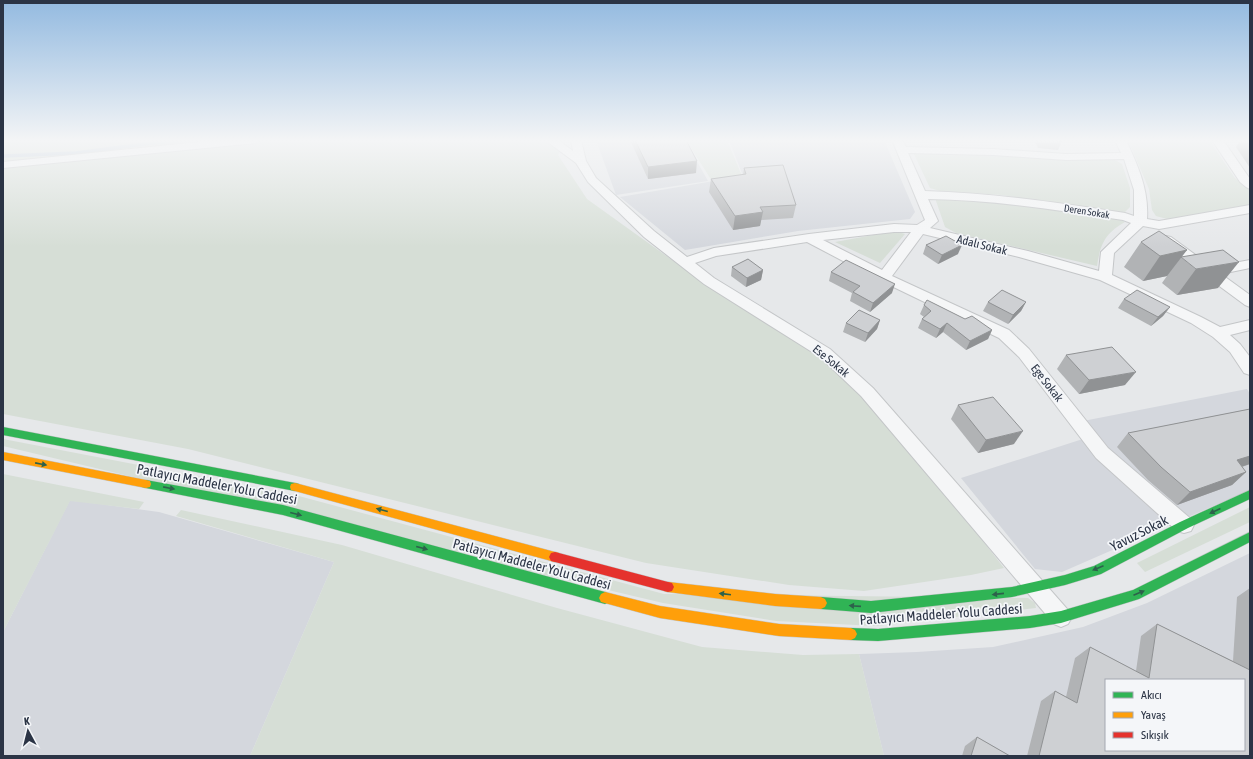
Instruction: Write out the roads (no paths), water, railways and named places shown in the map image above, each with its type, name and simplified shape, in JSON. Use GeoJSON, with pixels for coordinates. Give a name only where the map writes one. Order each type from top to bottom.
{"type":"FeatureCollection","features":[{"type":"Feature","properties":{"kind":"main road","name":"Patlayıcı Maddeler Yolu Caddesi"},"geometry":{"type":"LineString","coordinates":[[3,431],[301,488],[667,587],[775,600],[871,607],[1012,592],[1036,587]]}},
{"type":"Feature","properties":{"kind":"main road","name":"Patlayıcı Maddeler Yolu Caddesi"},"geometry":{"type":"LineString","coordinates":[[3,456],[283,510],[660,612],[772,629],[878,635],[1030,622],[1061,617]]}},
{"type":"Feature","properties":{"kind":"main road","name":"Yavuz Sokak"},"geometry":{"type":"LineString","coordinates":[[1036,587],[1097,570],[1250,494]]}},
{"type":"Feature","properties":{"kind":"main road"},"geometry":{"type":"LineString","coordinates":[[1061,617],[1103,606],[1157,585],[1250,537]]}},
{"type":"Feature","properties":{"kind":"street","name":"Ese Sokak"},"geometry":{"type":"LineString","coordinates":[[589,175],[609,197],[649,234],[686,262],[709,282],[825,353],[847,372],[872,398],[1061,617]]}},
{"type":"Feature","properties":{"kind":"street"},"geometry":{"type":"LineString","coordinates":[[884,277],[920,229],[932,221],[913,175]]}},
{"type":"Feature","properties":{"kind":"street"},"geometry":{"type":"LineString","coordinates":[[1105,277],[1108,252],[1140,222],[1142,209],[1140,185],[1136,175]]}},
{"type":"Feature","properties":{"kind":"street"},"geometry":{"type":"LineString","coordinates":[[1241,175],[1250,185]]}},
{"type":"Feature","properties":{"kind":"street","name":"Deren Sokak"},"geometry":{"type":"LineString","coordinates":[[922,195],[961,195],[1002,198],[1125,217],[1140,222],[1159,225],[1250,209]]}},
{"type":"Feature","properties":{"kind":"street"},"geometry":{"type":"LineString","coordinates":[[1140,222],[1250,302]]}},
{"type":"Feature","properties":{"kind":"street","name":"Adalı Sokak"},"geometry":{"type":"LineString","coordinates":[[686,262],[714,252],[809,238],[894,228],[920,229],[1105,277],[1196,320],[1218,333],[1235,348],[1250,369]]}},
{"type":"Feature","properties":{"kind":"street","name":"Ege Sokak"},"geometry":{"type":"LineString","coordinates":[[809,238],[884,277],[1004,334],[1024,353],[1102,453],[1184,526]]}},
{"type":"Feature","properties":{"kind":"street"},"geometry":{"type":"LineString","coordinates":[[1209,272],[1250,264]]}},
{"type":"Feature","properties":{"kind":"street"},"geometry":{"type":"LineString","coordinates":[[1218,333],[1250,325]]}}]}
